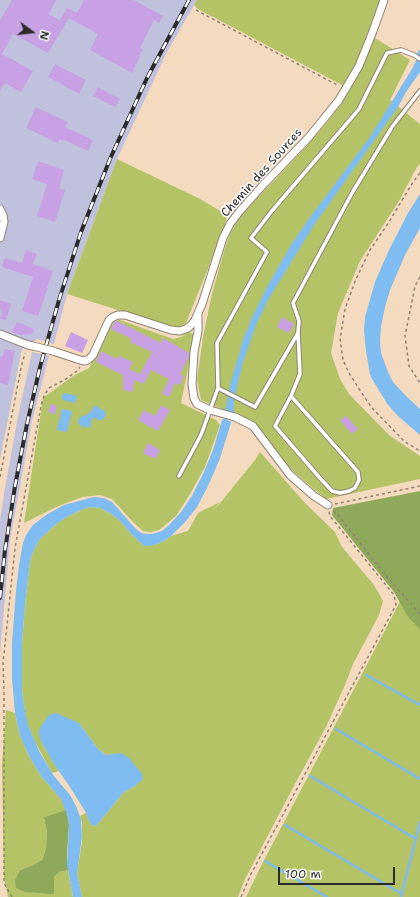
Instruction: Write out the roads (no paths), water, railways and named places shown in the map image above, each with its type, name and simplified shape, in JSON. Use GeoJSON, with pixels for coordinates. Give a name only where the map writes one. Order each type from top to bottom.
{"type":"FeatureCollection","features":[{"type":"Feature","properties":{"kind":"street","name":"Chemin des Sources"},"geometry":{"type":"LineString","coordinates":[[0,334],[30,345],[85,361],[92,355],[109,320],[118,315],[125,315],[171,330],[188,328],[195,320],[202,304],[223,238],[230,224],[264,184],[309,137],[346,90],[359,66],[384,0]]}},
{"type":"Feature","properties":{"kind":"street"},"geometry":{"type":"LineString","coordinates":[[0,209],[4,222],[0,238]]}},
{"type":"Feature","properties":{"kind":"street"},"geometry":{"type":"LineString","coordinates":[[198,313],[198,331],[194,352],[192,384],[194,398],[197,404],[210,410],[235,417],[253,426],[290,475],[314,496],[328,505]]}},
{"type":"Feature","properties":{"kind":"lane"},"geometry":{"type":"LineString","coordinates":[[179,476],[201,435],[218,388],[217,343],[268,252],[251,238],[271,212],[359,109],[387,53],[401,50],[420,59]]}},
{"type":"Feature","properties":{"kind":"lane"},"geometry":{"type":"LineString","coordinates":[[291,396],[358,472],[359,480],[355,488],[340,493],[332,490],[318,477],[275,426],[291,396],[300,374],[298,332],[299,321],[294,303],[352,193],[392,127],[420,91]]}},
{"type":"Feature","properties":{"kind":"lane"},"geometry":{"type":"LineString","coordinates":[[218,388],[255,408],[298,332]]}},
{"type":"Feature","properties":{"kind":"water"},"geometry":{"type":"Polygon","coordinates":[[[420,50],[420,72],[406,92],[398,107],[314,225],[268,300],[256,325],[243,362],[234,399],[234,412],[225,412],[230,385],[243,340],[268,285],[291,245],[308,220],[370,137],[412,69],[416,61],[418,51],[420,50]]]}},
{"type":"Feature","properties":{"kind":"water"},"geometry":{"type":"Polygon","coordinates":[[[420,194],[420,228],[405,255],[390,290],[381,326],[380,341],[381,353],[393,382],[420,409],[420,435],[399,417],[388,405],[372,379],[366,351],[364,331],[365,317],[375,282],[389,250],[408,213],[420,194]]]}},
{"type":"Feature","properties":{"kind":"water"},"geometry":{"type":"Polygon","coordinates":[[[65,393],[77,396],[75,403],[63,400],[63,394],[65,393]]]}},
{"type":"Feature","properties":{"kind":"water"},"geometry":{"type":"Polygon","coordinates":[[[95,406],[106,413],[105,417],[102,420],[93,418],[90,428],[86,426],[84,428],[78,423],[79,418],[90,413],[95,406]]]}},
{"type":"Feature","properties":{"kind":"water"},"geometry":{"type":"Polygon","coordinates":[[[62,409],[72,411],[67,432],[57,430],[62,409]]]}},
{"type":"Feature","properties":{"kind":"water"},"geometry":{"type":"Polygon","coordinates":[[[225,418],[231,423],[219,461],[207,488],[197,507],[171,536],[157,544],[144,546],[113,515],[100,508],[90,507],[65,518],[55,525],[39,540],[30,561],[22,644],[22,690],[28,725],[39,751],[54,776],[70,795],[81,819],[82,837],[77,873],[82,897],[73,897],[67,864],[69,825],[67,815],[61,799],[41,776],[29,756],[20,736],[15,713],[12,678],[12,643],[16,591],[23,543],[26,535],[33,525],[46,515],[64,505],[94,497],[104,498],[112,502],[141,533],[152,534],[162,531],[181,512],[192,496],[213,450],[222,420],[225,418]]]}},
{"type":"Feature","properties":{"kind":"water"},"geometry":{"type":"Polygon","coordinates":[[[56,713],[79,723],[98,749],[106,755],[121,753],[129,758],[142,774],[143,779],[135,786],[124,792],[96,826],[91,825],[85,811],[56,767],[39,735],[39,730],[49,715],[56,713]]]}},
{"type":"Feature","properties":{"kind":"waterway"},"geometry":{"type":"LineString","coordinates":[[366,675],[420,705]]}},
{"type":"Feature","properties":{"kind":"waterway"},"geometry":{"type":"LineString","coordinates":[[336,729],[420,779]]}},
{"type":"Feature","properties":{"kind":"waterway"},"geometry":{"type":"LineString","coordinates":[[310,776],[416,839]]}},
{"type":"Feature","properties":{"kind":"waterway"},"geometry":{"type":"LineString","coordinates":[[401,897],[420,822]]}},
{"type":"Feature","properties":{"kind":"waterway"},"geometry":{"type":"LineString","coordinates":[[285,825],[402,894]]}},
{"type":"Feature","properties":{"kind":"waterway"},"geometry":{"type":"LineString","coordinates":[[265,861],[327,897]]}},
{"type":"Feature","properties":{"kind":"railway"},"geometry":{"type":"LineString","coordinates":[[0,598],[5,550],[27,424],[40,367],[59,300],[81,232],[110,159],[147,78],[189,0]]}}]}
